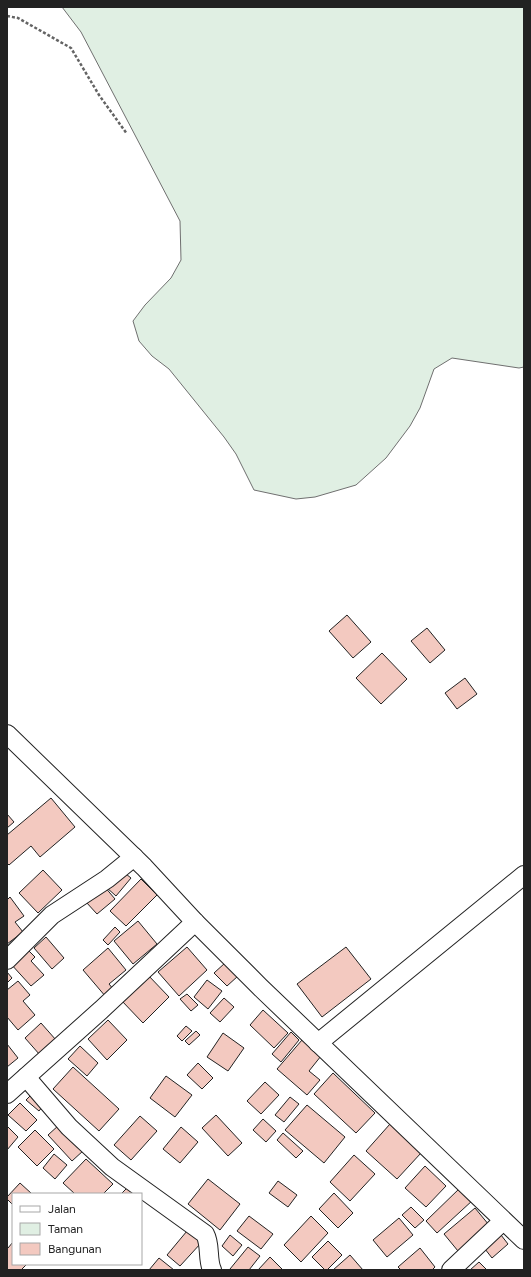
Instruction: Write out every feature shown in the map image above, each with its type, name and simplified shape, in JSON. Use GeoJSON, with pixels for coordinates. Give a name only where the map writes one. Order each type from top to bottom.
{"type":"FeatureCollection","features":[{"type":"Feature","properties":{"kind":"street"},"geometry":{"type":"LineString","coordinates":[[7,734],[134,857],[195,922],[260,987],[524,1240]]}},
{"type":"Feature","properties":{"kind":"street"},"geometry":{"type":"LineString","coordinates":[[7,960],[52,915],[107,878],[134,857]]}},
{"type":"Feature","properties":{"kind":"street"},"geometry":{"type":"LineString","coordinates":[[318,1042],[524,875]]}},
{"type":"Feature","properties":{"kind":"street"},"geometry":{"type":"LineString","coordinates":[[7,1094],[101,1010],[195,922]]}},
{"type":"Feature","properties":{"kind":"street"},"geometry":{"type":"LineString","coordinates":[[26,1077],[69,1127],[112,1167],[205,1234],[208,1242],[212,1270]]}},
{"type":"Feature","properties":{"kind":"street"},"geometry":{"type":"LineString","coordinates":[[451,1270],[503,1221]]}},
{"type":"Feature","properties":{"kind":"path"},"geometry":{"type":"LineString","coordinates":[[7,16],[18,18],[72,48],[99,95],[127,134]]}},
{"type":"Feature","properties":{"kind":"green space"},"geometry":{"type":"Polygon","coordinates":[[[62,7],[524,7],[524,367],[519,368],[452,358],[434,369],[420,408],[410,426],[386,458],[356,485],[315,497],[296,499],[254,490],[236,454],[224,437],[169,369],[152,356],[139,341],[133,321],[145,305],[171,278],[181,260],[180,221],[81,32],[62,7]]]}},
{"type":"Feature","properties":{"kind":"building"},"geometry":{"type":"Polygon","coordinates":[[[347,615],[371,642],[353,658],[329,631],[347,615]]]}},
{"type":"Feature","properties":{"kind":"building"},"geometry":{"type":"Polygon","coordinates":[[[427,628],[445,650],[430,663],[411,641],[427,628]]]}},
{"type":"Feature","properties":{"kind":"building"},"geometry":{"type":"Polygon","coordinates":[[[382,653],[407,679],[381,704],[356,678],[382,653]]]}},
{"type":"Feature","properties":{"kind":"building"},"geometry":{"type":"Polygon","coordinates":[[[465,678],[477,694],[457,709],[445,693],[465,678]]]}},
{"type":"Feature","properties":{"kind":"building"},"geometry":{"type":"Polygon","coordinates":[[[51,798],[75,827],[40,857],[31,846],[9,865],[7,863],[7,835],[51,798]]]}},
{"type":"Feature","properties":{"kind":"building"},"geometry":{"type":"Polygon","coordinates":[[[7,814],[14,822],[7,828],[7,814]]]}},
{"type":"Feature","properties":{"kind":"building"},"geometry":{"type":"Polygon","coordinates":[[[43,870],[62,890],[38,913],[19,893],[43,870]]]}},
{"type":"Feature","properties":{"kind":"building"},"geometry":{"type":"Polygon","coordinates":[[[121,870],[131,878],[116,896],[106,887],[121,870]]]}},
{"type":"Feature","properties":{"kind":"building"},"geometry":{"type":"Polygon","coordinates":[[[141,879],[157,895],[126,926],[110,911],[141,879]]]}},
{"type":"Feature","properties":{"kind":"building"},"geometry":{"type":"Polygon","coordinates":[[[104,886],[115,899],[97,914],[86,902],[104,886]]]}},
{"type":"Feature","properties":{"kind":"building"},"geometry":{"type":"Polygon","coordinates":[[[10,897],[24,916],[15,922],[23,932],[7,944],[7,900],[10,897]]]}},
{"type":"Feature","properties":{"kind":"building"},"geometry":{"type":"Polygon","coordinates":[[[138,921],[157,944],[133,964],[114,941],[138,921]]]}},
{"type":"Feature","properties":{"kind":"building"},"geometry":{"type":"Polygon","coordinates":[[[115,927],[120,932],[108,945],[103,940],[115,927]]]}},
{"type":"Feature","properties":{"kind":"building"},"geometry":{"type":"Polygon","coordinates":[[[46,937],[64,958],[52,969],[34,948],[46,937]]]}},
{"type":"Feature","properties":{"kind":"building"},"geometry":{"type":"Polygon","coordinates":[[[187,947],[207,970],[179,996],[158,972],[187,947]]]}},
{"type":"Feature","properties":{"kind":"building"},"geometry":{"type":"Polygon","coordinates":[[[346,947],[371,979],[322,1017],[297,984],[346,947]]]}},
{"type":"Feature","properties":{"kind":"building"},"geometry":{"type":"Polygon","coordinates":[[[26,948],[35,957],[31,961],[44,975],[31,986],[10,963],[26,948]]]}},
{"type":"Feature","properties":{"kind":"building"},"geometry":{"type":"Polygon","coordinates":[[[108,948],[126,970],[109,984],[114,990],[106,997],[83,970],[108,948]]]}},
{"type":"Feature","properties":{"kind":"building"},"geometry":{"type":"Polygon","coordinates":[[[225,963],[238,976],[227,986],[214,973],[225,963]]]}},
{"type":"Feature","properties":{"kind":"building"},"geometry":{"type":"Polygon","coordinates":[[[7,972],[12,978],[7,983],[7,972]]]}},
{"type":"Feature","properties":{"kind":"building"},"geometry":{"type":"Polygon","coordinates":[[[147,974],[169,997],[143,1023],[121,1000],[147,974]]]}},
{"type":"Feature","properties":{"kind":"building"},"geometry":{"type":"Polygon","coordinates":[[[207,980],[222,991],[208,1009],[194,997],[207,980]]]}},
{"type":"Feature","properties":{"kind":"building"},"geometry":{"type":"Polygon","coordinates":[[[18,981],[30,995],[23,1001],[35,1015],[18,1030],[7,1017],[7,990],[18,981]]]}},
{"type":"Feature","properties":{"kind":"building"},"geometry":{"type":"Polygon","coordinates":[[[187,994],[198,1005],[191,1011],[180,999],[187,994]]]}},
{"type":"Feature","properties":{"kind":"building"},"geometry":{"type":"Polygon","coordinates":[[[224,998],[234,1007],[220,1022],[210,1013],[224,998]]]}},
{"type":"Feature","properties":{"kind":"building"},"geometry":{"type":"Polygon","coordinates":[[[263,1010],[288,1033],[274,1048],[250,1025],[263,1010]]]}},
{"type":"Feature","properties":{"kind":"building"},"geometry":{"type":"Polygon","coordinates":[[[108,1020],[127,1040],[107,1060],[88,1039],[108,1020]]]}},
{"type":"Feature","properties":{"kind":"building"},"geometry":{"type":"Polygon","coordinates":[[[41,1023],[56,1040],[40,1055],[25,1038],[41,1023]]]}},
{"type":"Feature","properties":{"kind":"building"},"geometry":{"type":"Polygon","coordinates":[[[186,1026],[192,1031],[182,1041],[177,1036],[186,1026]]]}},
{"type":"Feature","properties":{"kind":"building"},"geometry":{"type":"Polygon","coordinates":[[[196,1031],[200,1035],[189,1045],[185,1041],[196,1031]]]}},
{"type":"Feature","properties":{"kind":"building"},"geometry":{"type":"Polygon","coordinates":[[[291,1032],[299,1040],[281,1062],[272,1054],[291,1032]]]}},
{"type":"Feature","properties":{"kind":"building"},"geometry":{"type":"Polygon","coordinates":[[[223,1033],[244,1048],[228,1071],[207,1057],[223,1033]]]}},
{"type":"Feature","properties":{"kind":"building"},"geometry":{"type":"Polygon","coordinates":[[[302,1040],[321,1056],[309,1071],[320,1080],[307,1095],[277,1069],[302,1040]]]}},
{"type":"Feature","properties":{"kind":"building"},"geometry":{"type":"Polygon","coordinates":[[[7,1044],[18,1058],[7,1067],[7,1044]]]}},
{"type":"Feature","properties":{"kind":"building"},"geometry":{"type":"Polygon","coordinates":[[[80,1046],[98,1063],[87,1076],[68,1059],[80,1046]]]}},
{"type":"Feature","properties":{"kind":"building"},"geometry":{"type":"Polygon","coordinates":[[[198,1063],[213,1078],[202,1089],[187,1075],[198,1063]]]}},
{"type":"Feature","properties":{"kind":"building"},"geometry":{"type":"Polygon","coordinates":[[[73,1067],[119,1109],[99,1131],[53,1089],[73,1067]]]}},
{"type":"Feature","properties":{"kind":"building"},"geometry":{"type":"Polygon","coordinates":[[[333,1073],[375,1113],[356,1133],[314,1094],[333,1073]]]}},
{"type":"Feature","properties":{"kind":"building"},"geometry":{"type":"Polygon","coordinates":[[[166,1076],[192,1095],[175,1117],[150,1098],[166,1076]]]}},
{"type":"Feature","properties":{"kind":"building"},"geometry":{"type":"Polygon","coordinates":[[[265,1082],[279,1095],[261,1114],[247,1101],[265,1082]]]}},
{"type":"Feature","properties":{"kind":"building"},"geometry":{"type":"Polygon","coordinates":[[[31,1095],[43,1106],[39,1111],[26,1100],[31,1095]]]}},
{"type":"Feature","properties":{"kind":"building"},"geometry":{"type":"Polygon","coordinates":[[[290,1097],[299,1104],[284,1122],[275,1115],[290,1097]]]}},
{"type":"Feature","properties":{"kind":"building"},"geometry":{"type":"Polygon","coordinates":[[[20,1103],[37,1120],[26,1131],[8,1115],[20,1103]]]}},
{"type":"Feature","properties":{"kind":"building"},"geometry":{"type":"Polygon","coordinates":[[[307,1105],[345,1137],[324,1163],[285,1130],[307,1105]]]}},
{"type":"Feature","properties":{"kind":"building"},"geometry":{"type":"Polygon","coordinates":[[[216,1115],[242,1143],[228,1156],[202,1128],[216,1115]]]}},
{"type":"Feature","properties":{"kind":"building"},"geometry":{"type":"Polygon","coordinates":[[[140,1116],[157,1131],[131,1160],[114,1145],[140,1116]]]}},
{"type":"Feature","properties":{"kind":"building"},"geometry":{"type":"Polygon","coordinates":[[[263,1119],[276,1131],[266,1142],[253,1130],[263,1119]]]}},
{"type":"Feature","properties":{"kind":"building"},"geometry":{"type":"Polygon","coordinates":[[[390,1124],[421,1153],[397,1179],[366,1151],[390,1124]]]}},
{"type":"Feature","properties":{"kind":"building"},"geometry":{"type":"Polygon","coordinates":[[[59,1125],[84,1150],[72,1161],[48,1135],[59,1125]]]}},
{"type":"Feature","properties":{"kind":"building"},"geometry":{"type":"Polygon","coordinates":[[[7,1126],[18,1137],[7,1150],[7,1126]]]}},
{"type":"Feature","properties":{"kind":"building"},"geometry":{"type":"Polygon","coordinates":[[[181,1127],[198,1142],[180,1163],[163,1149],[181,1127]]]}},
{"type":"Feature","properties":{"kind":"building"},"geometry":{"type":"Polygon","coordinates":[[[35,1130],[54,1149],[37,1166],[18,1147],[35,1130]]]}},
{"type":"Feature","properties":{"kind":"building"},"geometry":{"type":"Polygon","coordinates":[[[283,1133],[303,1151],[296,1158],[277,1140],[283,1133]]]}},
{"type":"Feature","properties":{"kind":"building"},"geometry":{"type":"Polygon","coordinates":[[[54,1154],[67,1165],[55,1179],[43,1168],[54,1154]]]}},
{"type":"Feature","properties":{"kind":"building"},"geometry":{"type":"Polygon","coordinates":[[[354,1155],[375,1174],[350,1201],[330,1182],[354,1155]]]}},
{"type":"Feature","properties":{"kind":"building"},"geometry":{"type":"Polygon","coordinates":[[[86,1159],[113,1184],[104,1193],[74,1193],[63,1183],[86,1159]]]}},
{"type":"Feature","properties":{"kind":"building"},"geometry":{"type":"Polygon","coordinates":[[[425,1166],[446,1186],[426,1207],[405,1188],[425,1166]]]}},
{"type":"Feature","properties":{"kind":"building"},"geometry":{"type":"Polygon","coordinates":[[[208,1179],[240,1204],[220,1230],[188,1204],[208,1179]]]}},
{"type":"Feature","properties":{"kind":"building"},"geometry":{"type":"Polygon","coordinates":[[[278,1181],[297,1195],[288,1207],[269,1193],[278,1181]]]}},
{"type":"Feature","properties":{"kind":"building"},"geometry":{"type":"Polygon","coordinates":[[[20,1183],[31,1193],[12,1193],[12,1204],[7,1197],[20,1183]]]}},
{"type":"Feature","properties":{"kind":"building"},"geometry":{"type":"Polygon","coordinates":[[[461,1187],[473,1200],[437,1233],[426,1221],[461,1187]]]}},
{"type":"Feature","properties":{"kind":"building"},"geometry":{"type":"Polygon","coordinates":[[[127,1188],[132,1193],[122,1193],[127,1188]]]}},
{"type":"Feature","properties":{"kind":"building"},"geometry":{"type":"Polygon","coordinates":[[[334,1193],[353,1213],[338,1228],[319,1209],[334,1193]]]}},
{"type":"Feature","properties":{"kind":"building"},"geometry":{"type":"Polygon","coordinates":[[[411,1207],[424,1220],[415,1228],[402,1215],[411,1207]]]}},
{"type":"Feature","properties":{"kind":"building"},"geometry":{"type":"Polygon","coordinates":[[[475,1208],[489,1225],[458,1251],[444,1234],[475,1208]]]}},
{"type":"Feature","properties":{"kind":"building"},"geometry":{"type":"Polygon","coordinates":[[[249,1216],[273,1234],[261,1249],[237,1231],[249,1216]]]}},
{"type":"Feature","properties":{"kind":"building"},"geometry":{"type":"Polygon","coordinates":[[[311,1216],[328,1233],[301,1262],[284,1245],[311,1216]]]}},
{"type":"Feature","properties":{"kind":"building"},"geometry":{"type":"Polygon","coordinates":[[[399,1218],[413,1235],[387,1257],[373,1240],[399,1218]]]}},
{"type":"Feature","properties":{"kind":"building"},"geometry":{"type":"Polygon","coordinates":[[[187,1231],[201,1243],[180,1266],[167,1255],[187,1231]]]}},
{"type":"Feature","properties":{"kind":"building"},"geometry":{"type":"Polygon","coordinates":[[[230,1235],[242,1245],[233,1256],[222,1246],[230,1235]]]}},
{"type":"Feature","properties":{"kind":"building"},"geometry":{"type":"Polygon","coordinates":[[[501,1235],[508,1244],[492,1258],[485,1249],[501,1235]]]}},
{"type":"Feature","properties":{"kind":"building"},"geometry":{"type":"Polygon","coordinates":[[[328,1241],[342,1255],[327,1270],[325,1270],[312,1257],[328,1241]]]}},
{"type":"Feature","properties":{"kind":"building"},"geometry":{"type":"Polygon","coordinates":[[[12,1243],[12,1265],[26,1265],[21,1270],[7,1270],[7,1247],[8,1248],[12,1243]]]}},
{"type":"Feature","properties":{"kind":"building"},"geometry":{"type":"Polygon","coordinates":[[[248,1247],[260,1256],[249,1270],[230,1269],[248,1247]]]}},
{"type":"Feature","properties":{"kind":"building"},"geometry":{"type":"Polygon","coordinates":[[[420,1248],[435,1267],[432,1270],[401,1270],[398,1267],[420,1248]]]}},
{"type":"Feature","properties":{"kind":"building"},"geometry":{"type":"Polygon","coordinates":[[[350,1255],[363,1270],[333,1270],[350,1255]]]}},
{"type":"Feature","properties":{"kind":"building"},"geometry":{"type":"Polygon","coordinates":[[[270,1257],[283,1270],[258,1270],[270,1257]]]}},
{"type":"Feature","properties":{"kind":"building"},"geometry":{"type":"Polygon","coordinates":[[[159,1258],[174,1270],[149,1270],[159,1258]]]}},
{"type":"Feature","properties":{"kind":"building"},"geometry":{"type":"Polygon","coordinates":[[[479,1262],[487,1270],[470,1270],[479,1262]]]}}]}
